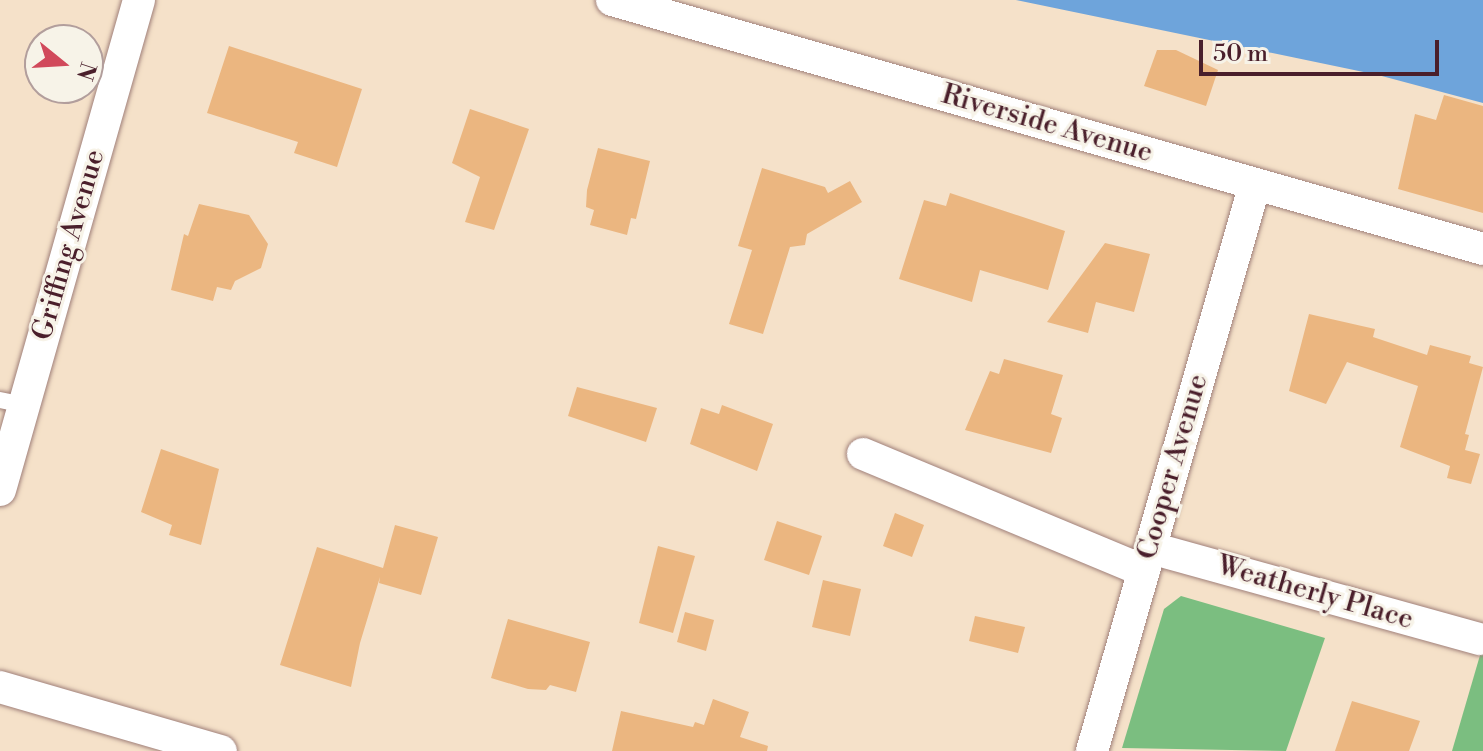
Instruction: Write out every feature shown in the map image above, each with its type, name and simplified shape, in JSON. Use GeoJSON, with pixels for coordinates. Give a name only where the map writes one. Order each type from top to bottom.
{"type":"FeatureCollection","features":[{"type":"Feature","properties":{"kind":"street","name":"Griffing Avenue"},"geometry":{"type":"LineString","coordinates":[[0,490],[12,402],[139,0]]}},
{"type":"Feature","properties":{"kind":"street","name":"Riverside Avenue"},"geometry":{"type":"LineString","coordinates":[[612,0],[1483,249]]}},
{"type":"Feature","properties":{"kind":"street","name":"Cooper Avenue"},"geometry":{"type":"LineString","coordinates":[[1092,751],[1255,184]]}},
{"type":"Feature","properties":{"kind":"street","name":"Weatherly Place"},"geometry":{"type":"LineString","coordinates":[[863,454],[1147,559],[1480,639]]}},
{"type":"Feature","properties":{"kind":"street"},"geometry":{"type":"LineString","coordinates":[[0,687],[221,751]]}},
{"type":"Feature","properties":{"kind":"green space"},"geometry":{"type":"Polygon","coordinates":[[[1181,596],[1325,638],[1286,751],[1122,748],[1164,609],[1181,596]]]}},
{"type":"Feature","properties":{"kind":"green space"},"geometry":{"type":"Polygon","coordinates":[[[1483,645],[1483,751],[1452,751],[1483,645]]]}},
{"type":"Feature","properties":{"kind":"water"},"geometry":{"type":"Polygon","coordinates":[[[1016,0],[1483,0],[1483,103],[1378,75],[1016,0]]]}},
{"type":"Feature","properties":{"kind":"building"},"geometry":{"type":"Polygon","coordinates":[[[229,46],[362,89],[337,167],[294,153],[298,142],[207,113],[229,46]]]}},
{"type":"Feature","properties":{"kind":"building"},"geometry":{"type":"Polygon","coordinates":[[[1157,50],[1176,50],[1218,70],[1206,106],[1144,86],[1157,50]]]}},
{"type":"Feature","properties":{"kind":"building"},"geometry":{"type":"Polygon","coordinates":[[[1444,95],[1483,106],[1483,213],[1398,189],[1415,114],[1436,120],[1444,95]]]}},
{"type":"Feature","properties":{"kind":"building"},"geometry":{"type":"Polygon","coordinates":[[[470,109],[529,129],[494,230],[465,222],[480,177],[452,163],[470,109]]]}},
{"type":"Feature","properties":{"kind":"building"},"geometry":{"type":"Polygon","coordinates":[[[598,148],[650,161],[636,219],[631,218],[627,235],[590,225],[594,210],[586,207],[587,190],[598,148]]]}},
{"type":"Feature","properties":{"kind":"building"},"geometry":{"type":"Polygon","coordinates":[[[762,168],[825,187],[828,193],[850,181],[862,202],[807,234],[805,245],[790,247],[763,334],[729,324],[752,250],[738,246],[762,168]]]}},
{"type":"Feature","properties":{"kind":"building"},"geometry":{"type":"Polygon","coordinates":[[[950,193],[1065,231],[1048,290],[980,270],[972,302],[899,279],[924,200],[946,206],[950,193]]]}},
{"type":"Feature","properties":{"kind":"building"},"geometry":{"type":"Polygon","coordinates":[[[199,204],[249,215],[268,244],[261,268],[235,281],[231,290],[217,287],[213,301],[171,290],[184,234],[188,236],[199,204]]]}},
{"type":"Feature","properties":{"kind":"building"},"geometry":{"type":"Polygon","coordinates":[[[1105,243],[1150,254],[1134,312],[1096,302],[1088,333],[1047,322],[1105,243]]]}},
{"type":"Feature","properties":{"kind":"building"},"geometry":{"type":"Polygon","coordinates":[[[1309,314],[1375,329],[1373,337],[1427,355],[1430,345],[1471,356],[1469,363],[1483,367],[1465,434],[1469,435],[1465,450],[1480,454],[1471,484],[1447,478],[1450,466],[1400,447],[1418,386],[1347,362],[1326,404],[1289,391],[1309,314]]]}},
{"type":"Feature","properties":{"kind":"building"},"geometry":{"type":"Polygon","coordinates":[[[1004,359],[1063,375],[1051,414],[1062,418],[1051,453],[965,430],[990,371],[999,374],[1004,359]]]}},
{"type":"Feature","properties":{"kind":"building"},"geometry":{"type":"Polygon","coordinates":[[[577,387],[657,408],[646,442],[568,416],[577,387]]]}},
{"type":"Feature","properties":{"kind":"building"},"geometry":{"type":"Polygon","coordinates":[[[722,405],[773,424],[757,471],[690,444],[701,408],[719,414],[722,405]]]}},
{"type":"Feature","properties":{"kind":"building"},"geometry":{"type":"Polygon","coordinates":[[[161,449],[219,469],[201,545],[169,535],[172,525],[141,512],[161,449]]]}},
{"type":"Feature","properties":{"kind":"building"},"geometry":{"type":"Polygon","coordinates":[[[895,513],[924,525],[912,557],[883,546],[895,513]]]}},
{"type":"Feature","properties":{"kind":"building"},"geometry":{"type":"Polygon","coordinates":[[[777,521],[822,536],[809,575],[764,560],[777,521]]]}},
{"type":"Feature","properties":{"kind":"building"},"geometry":{"type":"Polygon","coordinates":[[[395,525],[438,537],[421,595],[379,583],[380,577],[360,643],[351,687],[280,665],[317,547],[383,568],[395,525]]]}},
{"type":"Feature","properties":{"kind":"building"},"geometry":{"type":"Polygon","coordinates":[[[658,546],[695,556],[673,633],[639,623],[658,546]]]}},
{"type":"Feature","properties":{"kind":"building"},"geometry":{"type":"Polygon","coordinates":[[[823,580],[861,589],[850,636],[812,627],[823,580]]]}},
{"type":"Feature","properties":{"kind":"building"},"geometry":{"type":"Polygon","coordinates":[[[685,612],[714,620],[706,651],[677,642],[685,612]]]}},
{"type":"Feature","properties":{"kind":"building"},"geometry":{"type":"Polygon","coordinates":[[[975,616],[1025,627],[1018,653],[969,641],[975,616]]]}},
{"type":"Feature","properties":{"kind":"building"},"geometry":{"type":"Polygon","coordinates":[[[508,619],[590,642],[576,692],[550,685],[546,690],[528,689],[491,678],[508,619]]]}},
{"type":"Feature","properties":{"kind":"building"},"geometry":{"type":"Polygon","coordinates":[[[713,699],[749,712],[740,737],[768,746],[767,751],[612,751],[621,711],[693,727],[695,722],[704,725],[713,699]]]}},
{"type":"Feature","properties":{"kind":"building"},"geometry":{"type":"Polygon","coordinates":[[[1352,701],[1420,721],[1409,751],[1335,751],[1352,701]]]}}]}
